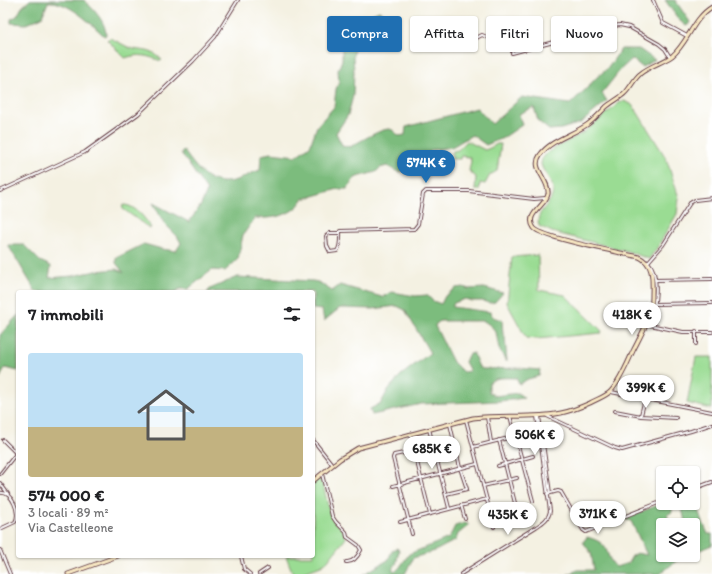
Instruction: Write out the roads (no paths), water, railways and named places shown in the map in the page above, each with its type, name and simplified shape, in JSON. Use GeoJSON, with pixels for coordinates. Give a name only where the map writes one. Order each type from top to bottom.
{"type":"FeatureCollection","features":[{"type":"Feature","properties":{"kind":"street"},"geometry":{"type":"LineString","coordinates":[[0,191],[85,152],[138,114],[193,61],[215,37],[238,0]]}},
{"type":"Feature","properties":{"kind":"street"},"geometry":{"type":"LineString","coordinates":[[653,0],[663,23],[687,36]]}},
{"type":"Feature","properties":{"kind":"street"},"geometry":{"type":"LineString","coordinates":[[315,479],[332,464],[358,448],[466,420],[486,417],[538,416],[562,413],[583,406],[610,392],[619,379],[648,324],[655,304],[655,280],[653,269],[648,262],[637,257],[539,232],[533,226],[533,216],[536,210],[547,198],[548,193],[537,164],[538,159],[541,154],[559,139],[590,122],[605,108],[625,93],[641,73],[670,57],[676,52],[703,15],[712,7]]}},
{"type":"Feature","properties":{"kind":"street"},"geometry":{"type":"LineString","coordinates":[[512,53],[565,39],[588,30],[620,25],[629,27],[659,44],[665,49],[670,57]]}},
{"type":"Feature","properties":{"kind":"street"},"geometry":{"type":"LineString","coordinates":[[340,233],[330,233],[326,236],[327,246],[330,252],[337,251],[339,249],[340,233],[340,230],[414,229],[418,224],[423,193],[425,191],[470,192],[537,199],[547,198]]}},
{"type":"Feature","properties":{"kind":"street"},"geometry":{"type":"LineString","coordinates":[[648,262],[663,245],[690,203],[695,200],[712,198]]}},
{"type":"Feature","properties":{"kind":"street"},"geometry":{"type":"LineString","coordinates":[[648,262],[652,275],[651,311],[648,324]]}},
{"type":"Feature","properties":{"kind":"street"},"geometry":{"type":"LineString","coordinates":[[655,280],[712,279]]}},
{"type":"Feature","properties":{"kind":"street"},"geometry":{"type":"LineString","coordinates":[[655,304],[712,303]]}},
{"type":"Feature","properties":{"kind":"street"},"geometry":{"type":"LineString","coordinates":[[648,324],[680,332],[712,332]]}},
{"type":"Feature","properties":{"kind":"street"},"geometry":{"type":"LineString","coordinates":[[696,331],[696,344]]}},
{"type":"Feature","properties":{"kind":"street"},"geometry":{"type":"LineString","coordinates":[[610,392],[712,412]]}},
{"type":"Feature","properties":{"kind":"street"},"geometry":{"type":"LineString","coordinates":[[641,416],[645,399]]}},
{"type":"Feature","properties":{"kind":"street"},"geometry":{"type":"LineString","coordinates":[[615,411],[641,416],[676,418]]}},
{"type":"Feature","properties":{"kind":"street"},"geometry":{"type":"LineString","coordinates":[[546,415],[622,450],[712,424]]}},
{"type":"Feature","properties":{"kind":"street"},"geometry":{"type":"LineString","coordinates":[[510,416],[533,501]]}},
{"type":"Feature","properties":{"kind":"street"},"geometry":{"type":"LineString","coordinates":[[461,574],[544,521],[550,512],[538,416]]}},
{"type":"Feature","properties":{"kind":"street"},"geometry":{"type":"LineString","coordinates":[[486,417],[491,442]]}},
{"type":"Feature","properties":{"kind":"street"},"geometry":{"type":"LineString","coordinates":[[466,420],[494,527]]}},
{"type":"Feature","properties":{"kind":"street"},"geometry":{"type":"LineString","coordinates":[[446,494],[467,489],[460,468],[450,424]]}},
{"type":"Feature","properties":{"kind":"street"},"geometry":{"type":"LineString","coordinates":[[429,429],[449,508]]}},
{"type":"Feature","properties":{"kind":"street"},"geometry":{"type":"LineString","coordinates":[[410,434],[430,514]]}},
{"type":"Feature","properties":{"kind":"street"},"geometry":{"type":"LineString","coordinates":[[473,447],[516,436]]}},
{"type":"Feature","properties":{"kind":"street"},"geometry":{"type":"LineString","coordinates":[[0,474],[15,455],[15,452],[3,440]]}},
{"type":"Feature","properties":{"kind":"street"},"geometry":{"type":"LineString","coordinates":[[499,440],[516,507]]}},
{"type":"Feature","properties":{"kind":"street"},"geometry":{"type":"LineString","coordinates":[[315,443],[332,464]]}},
{"type":"Feature","properties":{"kind":"street"},"geometry":{"type":"LineString","coordinates":[[412,534],[393,456],[414,451]]}},
{"type":"Feature","properties":{"kind":"street"},"geometry":{"type":"LineString","coordinates":[[498,466],[533,456]]}},
{"type":"Feature","properties":{"kind":"street"},"geometry":{"type":"LineString","coordinates":[[393,486],[477,464]]}},
{"type":"Feature","properties":{"kind":"street"},"geometry":{"type":"LineString","coordinates":[[322,473],[332,516],[344,529],[347,537],[358,545],[361,550],[355,559],[351,562],[346,562]]}},
{"type":"Feature","properties":{"kind":"street"},"geometry":{"type":"LineString","coordinates":[[483,486],[517,478]]}},
{"type":"Feature","properties":{"kind":"street"},"geometry":{"type":"LineString","coordinates":[[700,486],[712,482]]}},
{"type":"Feature","properties":{"kind":"street"},"geometry":{"type":"LineString","coordinates":[[0,484],[9,496],[16,510]]}},
{"type":"Feature","properties":{"kind":"street"},"geometry":{"type":"LineString","coordinates":[[548,494],[558,491],[561,492],[583,530],[586,532],[656,504]]}},
{"type":"Feature","properties":{"kind":"street"},"geometry":{"type":"LineString","coordinates":[[0,493],[5,493],[9,496]]}},
{"type":"Feature","properties":{"kind":"street"},"geometry":{"type":"LineString","coordinates":[[400,522],[486,499]]}},
{"type":"Feature","properties":{"kind":"street"},"geometry":{"type":"LineString","coordinates":[[461,505],[465,519]]}},
{"type":"Feature","properties":{"kind":"street"},"geometry":{"type":"LineString","coordinates":[[0,529],[16,520]]}},
{"type":"Feature","properties":{"kind":"street"},"geometry":{"type":"LineString","coordinates":[[0,550],[10,574]]}},
{"type":"Feature","properties":{"kind":"street"},"geometry":{"type":"LineString","coordinates":[[68,574],[112,558]]}},
{"type":"Feature","properties":{"kind":"street"},"geometry":{"type":"LineString","coordinates":[[241,558],[244,569],[250,574]]}},
{"type":"Feature","properties":{"kind":"street"},"geometry":{"type":"LineString","coordinates":[[259,574],[268,568]]}}]}
